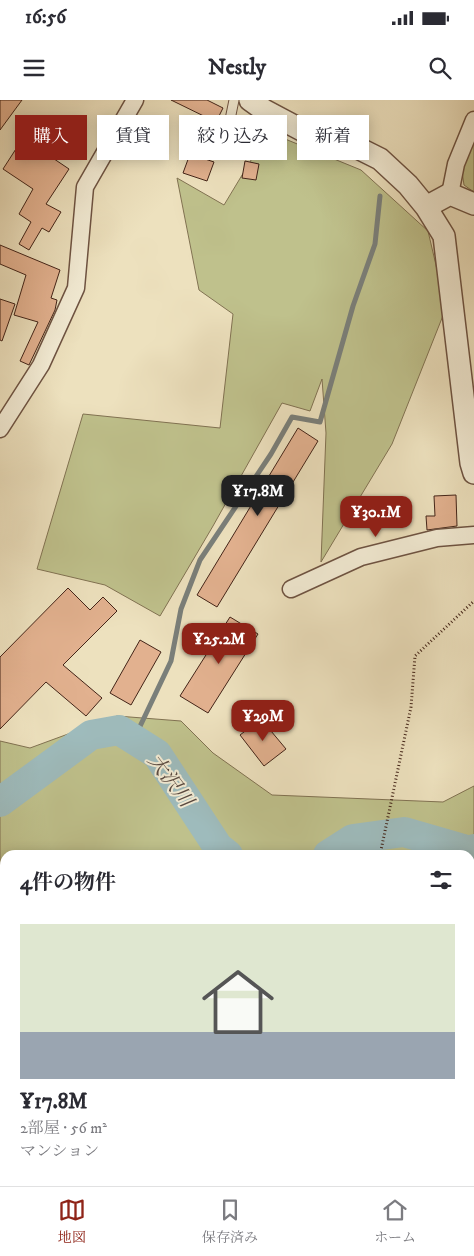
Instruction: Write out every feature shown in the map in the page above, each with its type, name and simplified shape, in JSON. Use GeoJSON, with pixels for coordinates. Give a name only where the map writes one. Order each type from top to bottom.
{"type":"FeatureCollection","features":[{"type":"Feature","properties":{"kind":"street"},"geometry":{"type":"LineString","coordinates":[[0,429],[41,365],[76,288],[85,187],[135,100]]}},
{"type":"Feature","properties":{"kind":"street"},"geometry":{"type":"LineString","coordinates":[[250,100],[264,110],[313,136],[358,148],[380,159],[408,185],[426,207],[444,236],[471,463],[474,474]]}},
{"type":"Feature","properties":{"kind":"street"},"geometry":{"type":"LineString","coordinates":[[450,194],[456,164],[474,120]]}},
{"type":"Feature","properties":{"kind":"street"},"geometry":{"type":"LineString","coordinates":[[426,207],[450,194]]}},
{"type":"Feature","properties":{"kind":"street"},"geometry":{"type":"LineString","coordinates":[[450,194],[474,204]]}},
{"type":"Feature","properties":{"kind":"street"},"geometry":{"type":"LineString","coordinates":[[291,589],[361,557],[437,538],[474,535]]}},
{"type":"Feature","properties":{"kind":"lane"},"geometry":{"type":"LineString","coordinates":[[231,115],[234,100]]}},
{"type":"Feature","properties":{"kind":"path"},"geometry":{"type":"LineString","coordinates":[[381,850],[411,707],[415,656],[474,601]]}},
{"type":"Feature","properties":{"kind":"green space"},"geometry":{"type":"Polygon","coordinates":[[[474,136],[474,192],[464,185],[461,165],[474,136]]]}},
{"type":"Feature","properties":{"kind":"green space"},"geometry":{"type":"Polygon","coordinates":[[[287,140],[297,144],[297,160],[337,160],[361,170],[428,231],[446,308],[392,444],[321,562],[326,433],[322,379],[310,411],[282,403],[160,616],[105,585],[37,569],[83,414],[220,428],[233,314],[199,290],[177,178],[224,205],[251,160],[287,160],[287,140]]]}},
{"type":"Feature","properties":{"kind":"green space"},"geometry":{"type":"Polygon","coordinates":[[[117,716],[181,721],[213,753],[272,795],[443,802],[474,786],[474,850],[0,850],[0,741],[30,748],[117,716]]]}},
{"type":"Feature","properties":{"kind":"building"},"geometry":{"type":"Polygon","coordinates":[[[0,100],[22,100],[0,130],[0,100]]]}},
{"type":"Feature","properties":{"kind":"building"},"geometry":{"type":"Polygon","coordinates":[[[171,100],[207,100],[223,108],[220,115],[202,115],[171,100]]]}},
{"type":"Feature","properties":{"kind":"building"},"geometry":{"type":"Polygon","coordinates":[[[15,150],[15,160],[56,160],[69,169],[46,204],[61,212],[49,232],[42,228],[29,250],[19,244],[31,222],[19,214],[33,189],[3,169],[15,150]]]}},
{"type":"Feature","properties":{"kind":"building"},"geometry":{"type":"Polygon","coordinates":[[[188,160],[208,160],[214,162],[207,181],[183,173],[188,160]]]}},
{"type":"Feature","properties":{"kind":"building"},"geometry":{"type":"Polygon","coordinates":[[[245,161],[259,164],[256,180],[242,178],[245,161]]]}},
{"type":"Feature","properties":{"kind":"building"},"geometry":{"type":"Polygon","coordinates":[[[0,245],[60,270],[51,298],[57,300],[55,310],[29,365],[20,361],[38,322],[14,315],[26,275],[0,264],[0,245]]]}},
{"type":"Feature","properties":{"kind":"building"},"geometry":{"type":"Polygon","coordinates":[[[0,299],[15,304],[2,341],[0,340],[0,299]]]}},
{"type":"Feature","properties":{"kind":"building"},"geometry":{"type":"Polygon","coordinates":[[[298,428],[318,441],[217,607],[197,595],[298,428]]]}},
{"type":"Feature","properties":{"kind":"building"},"geometry":{"type":"Polygon","coordinates":[[[456,495],[457,526],[427,530],[426,516],[435,516],[434,496],[456,495]]]}},
{"type":"Feature","properties":{"kind":"building"},"geometry":{"type":"Polygon","coordinates":[[[68,588],[90,610],[103,597],[117,611],[63,665],[102,698],[86,716],[46,682],[0,729],[0,657],[68,588]]]}},
{"type":"Feature","properties":{"kind":"building"},"geometry":{"type":"Polygon","coordinates":[[[230,617],[258,634],[208,713],[180,696],[230,617]]]}},
{"type":"Feature","properties":{"kind":"building"},"geometry":{"type":"Polygon","coordinates":[[[140,640],[161,652],[131,705],[110,693],[140,640]]]}},
{"type":"Feature","properties":{"kind":"building"},"geometry":{"type":"Polygon","coordinates":[[[261,719],[286,749],[264,766],[240,735],[261,719]]]}},
{"type":"Feature","properties":{"kind":"waterway"},"geometry":{"type":"LineString","coordinates":[[134,739],[171,661],[181,609],[200,560],[271,454],[292,417],[320,422],[353,306],[375,244],[380,196]]}},
{"type":"Feature","properties":{"kind":"waterway","name":"大沢川"},"geometry":{"type":"LineString","coordinates":[[0,802],[91,735],[119,730],[157,754],[222,850]]}},
{"type":"Feature","properties":{"kind":"waterway","name":"大沢川"},"geometry":{"type":"LineString","coordinates":[[336,850],[353,839],[404,832],[467,850]]}}]}
